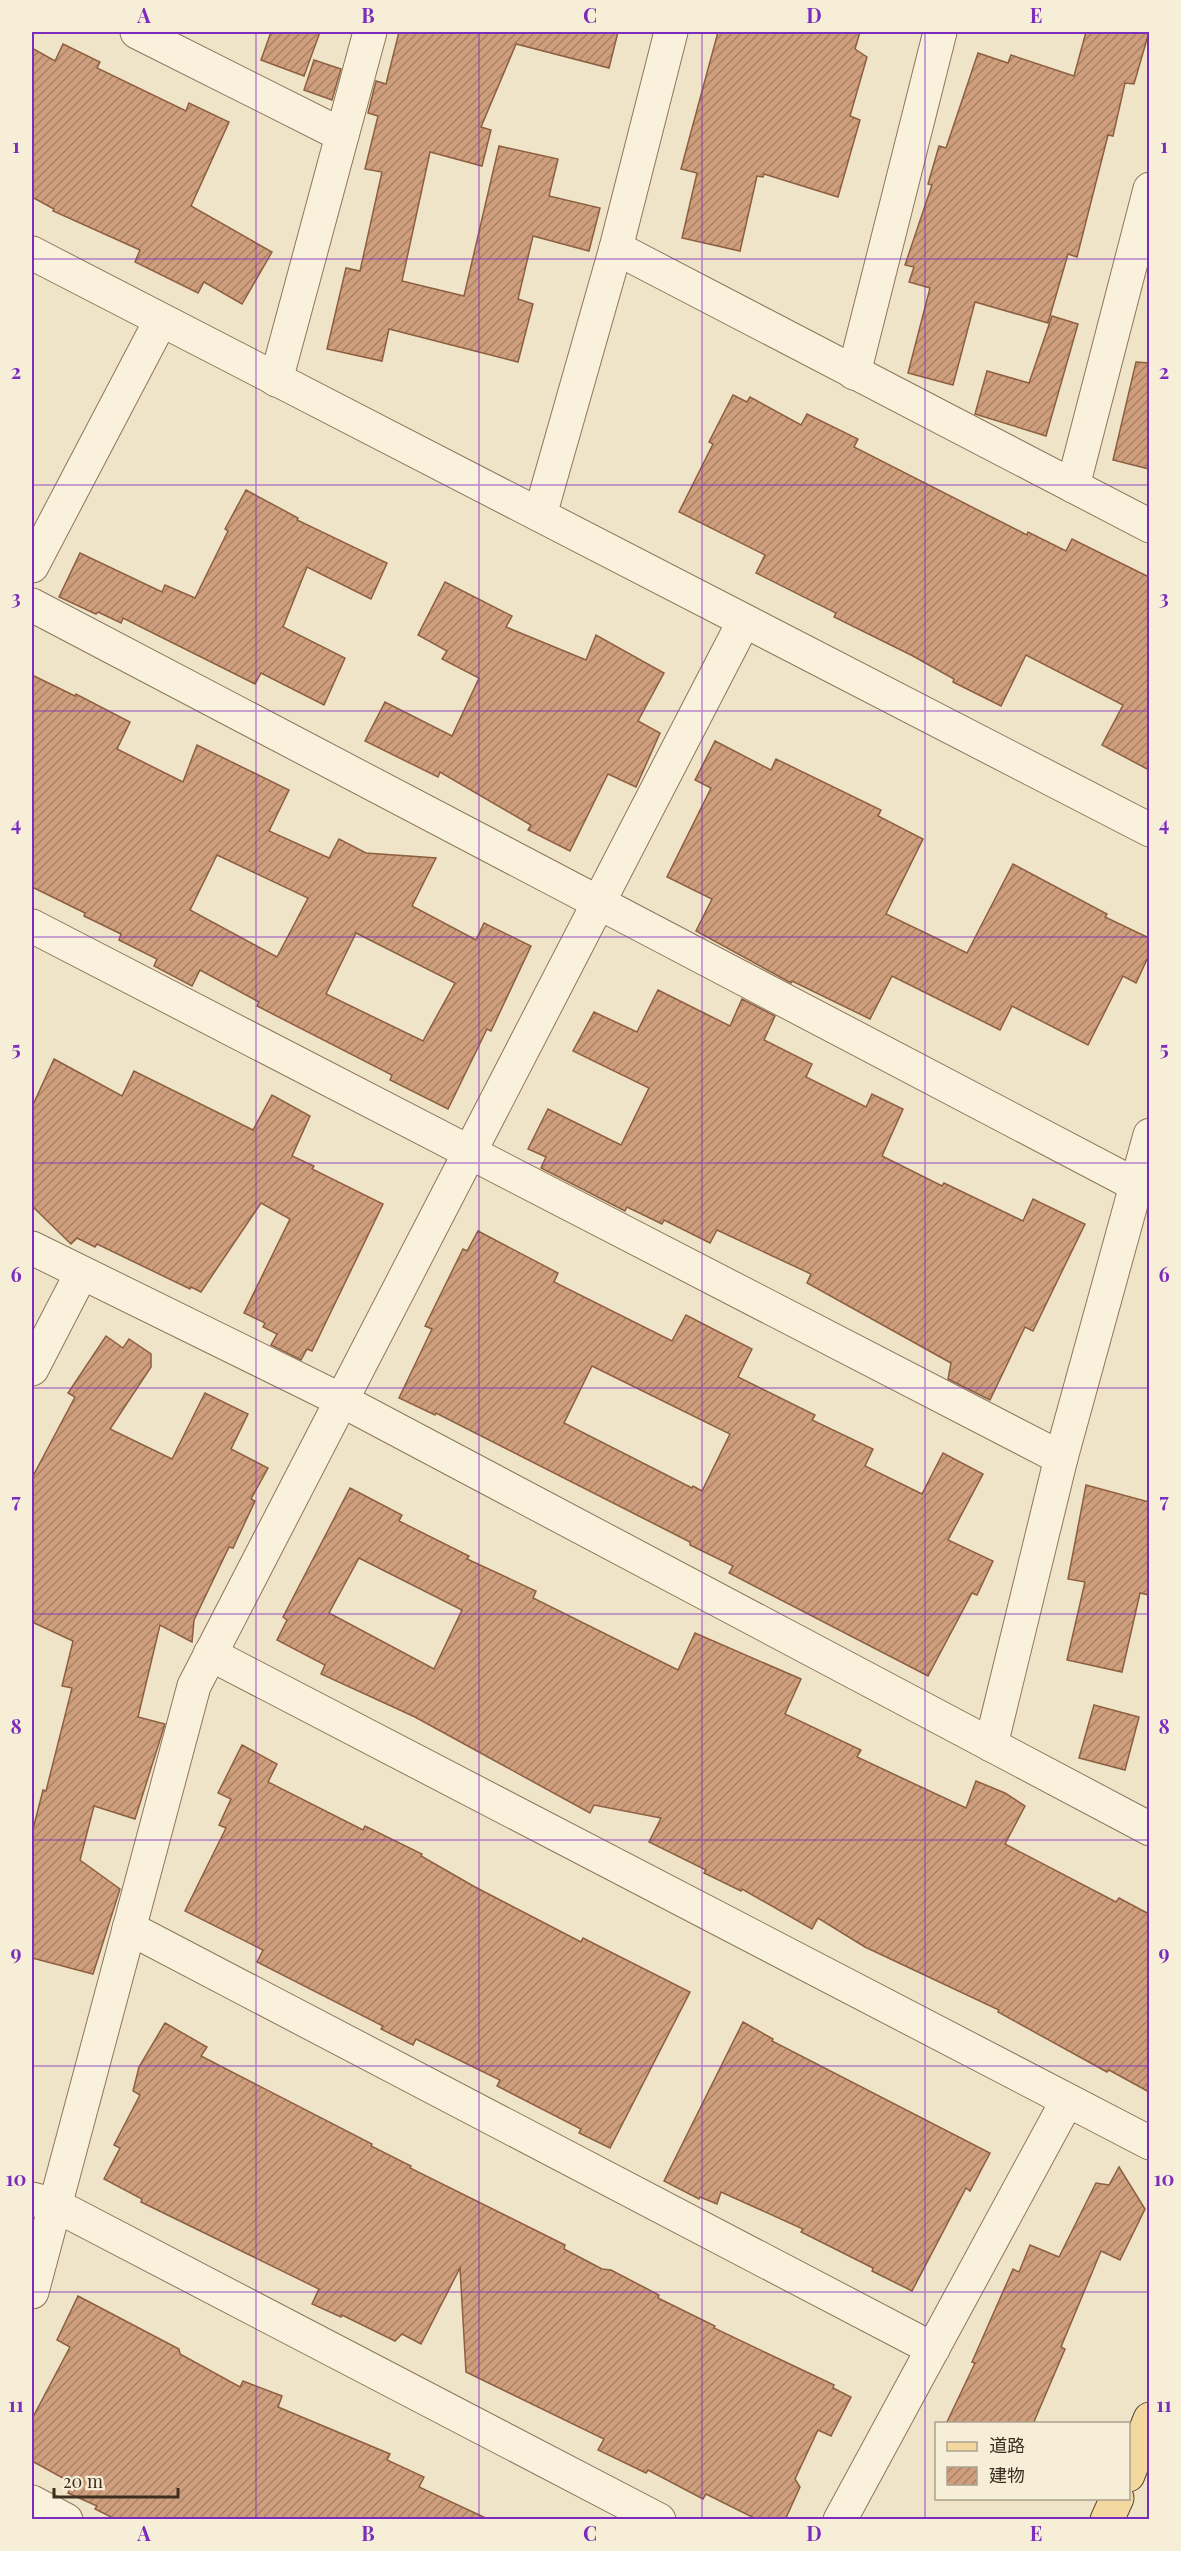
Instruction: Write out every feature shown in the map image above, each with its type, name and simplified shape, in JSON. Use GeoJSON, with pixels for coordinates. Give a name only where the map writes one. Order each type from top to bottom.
{"type":"FeatureCollection","features":[{"type":"Feature","properties":{"kind":"main road"},"geometry":{"type":"LineString","coordinates":[[1130,2470],[1149,2419]]}},
{"type":"Feature","properties":{"kind":"main road"},"geometry":{"type":"LineString","coordinates":[[1107,2520],[1117,2500]]}},
{"type":"Feature","properties":{"kind":"street"},"geometry":{"type":"LineString","coordinates":[[137,32],[342,135]]}},
{"type":"Feature","properties":{"kind":"street"},"geometry":{"type":"LineString","coordinates":[[276,380],[370,32]]}},
{"type":"Feature","properties":{"kind":"street"},"geometry":{"type":"LineString","coordinates":[[540,515],[616,248],[671,32]]}},
{"type":"Feature","properties":{"kind":"street"},"geometry":{"type":"LineString","coordinates":[[854,373],[940,32]]}},
{"type":"Feature","properties":{"kind":"street"},"geometry":{"type":"LineString","coordinates":[[1073,486],[1149,189]]}},
{"type":"Feature","properties":{"kind":"street"},"geometry":{"type":"LineString","coordinates":[[616,248],[1149,526]]}},
{"type":"Feature","properties":{"kind":"street"},"geometry":{"type":"LineString","coordinates":[[32,253],[1149,831]]}},
{"type":"Feature","properties":{"kind":"street"},"geometry":{"type":"LineString","coordinates":[[32,566],[160,320]]}},
{"type":"Feature","properties":{"kind":"street"},"geometry":{"type":"LineString","coordinates":[[32,605],[1136,1185]]}},
{"type":"Feature","properties":{"kind":"street"},"geometry":{"type":"LineString","coordinates":[[32,2292],[43,2202],[129,1929],[194,1686],[744,621]]}},
{"type":"Feature","properties":{"kind":"street"},"geometry":{"type":"LineString","coordinates":[[32,927],[1061,1458]]}},
{"type":"Feature","properties":{"kind":"street"},"geometry":{"type":"LineString","coordinates":[[991,1745],[1061,1458],[1149,1135]]}},
{"type":"Feature","properties":{"kind":"street"},"geometry":{"type":"LineString","coordinates":[[32,1248],[341,1400],[1149,1829]]}},
{"type":"Feature","properties":{"kind":"street"},"geometry":{"type":"LineString","coordinates":[[32,1369],[81,1274]]}},
{"type":"Feature","properties":{"kind":"street"},"geometry":{"type":"LineString","coordinates":[[210,1654],[1149,2143]]}},
{"type":"Feature","properties":{"kind":"street"},"geometry":{"type":"LineString","coordinates":[[129,1929],[933,2349]]}},
{"type":"Feature","properties":{"kind":"street"},"geometry":{"type":"LineString","coordinates":[[840,2520],[1067,2101]]}},
{"type":"Feature","properties":{"kind":"street"},"geometry":{"type":"LineString","coordinates":[[43,2202],[659,2520]]}},
{"type":"Feature","properties":{"kind":"street"},"geometry":{"type":"LineString","coordinates":[[32,2502],[66,2520]]}},
{"type":"Feature","properties":{"kind":"building"},"geometry":{"type":"Polygon","coordinates":[[[271,32],[320,32],[304,76],[261,60],[271,32]]]}},
{"type":"Feature","properties":{"kind":"building"},"geometry":{"type":"Polygon","coordinates":[[[399,32],[618,32],[609,68],[516,44],[481,127],[491,130],[482,166],[430,152],[402,281],[464,296],[499,146],[558,159],[549,196],[600,208],[589,251],[533,236],[518,299],[533,304],[518,362],[389,329],[382,361],[327,349],[346,268],[360,271],[382,172],[365,169],[378,116],[368,113],[376,81],[386,84],[399,32]]]}},
{"type":"Feature","properties":{"kind":"building"},"geometry":{"type":"Polygon","coordinates":[[[718,32],[860,32],[855,49],[867,57],[850,116],[860,120],[838,197],[764,174],[763,177],[757,176],[740,251],[682,238],[697,173],[681,169],[718,32]]]}},
{"type":"Feature","properties":{"kind":"building"},"geometry":{"type":"Polygon","coordinates":[[[1086,32],[1149,32],[1134,84],[1125,83],[1113,136],[1108,135],[1077,257],[1068,254],[1048,323],[975,302],[953,385],[908,373],[930,288],[909,282],[914,267],[905,265],[932,185],[928,184],[939,146],[946,148],[978,53],[1008,63],[1011,55],[1074,76],[1086,32]]]}},
{"type":"Feature","properties":{"kind":"building"},"geometry":{"type":"Polygon","coordinates":[[[63,44],[100,62],[97,68],[186,111],[189,103],[229,122],[191,206],[272,252],[242,304],[204,282],[198,293],[135,262],[140,250],[53,211],[54,209],[32,197],[32,48],[55,61],[63,44]]]}},
{"type":"Feature","properties":{"kind":"building"},"geometry":{"type":"Polygon","coordinates":[[[314,60],[341,69],[332,100],[304,90],[314,60]]]}},
{"type":"Feature","properties":{"kind":"building"},"geometry":{"type":"Polygon","coordinates":[[[1052,316],[1078,324],[1046,436],[975,414],[987,371],[1029,383],[1052,316]]]}},
{"type":"Feature","properties":{"kind":"building"},"geometry":{"type":"Polygon","coordinates":[[[1136,362],[1149,363],[1149,469],[1113,460],[1136,362]]]}},
{"type":"Feature","properties":{"kind":"building"},"geometry":{"type":"Polygon","coordinates":[[[733,395],[747,402],[750,397],[801,425],[807,414],[858,439],[854,447],[1027,535],[1028,532],[1066,551],[1072,539],[1149,577],[1149,770],[1102,745],[1123,705],[1026,655],[1001,706],[953,682],[954,679],[913,656],[834,617],[836,613],[756,573],[765,555],[679,512],[713,444],[709,442],[733,395]]]}},
{"type":"Feature","properties":{"kind":"building"},"geometry":{"type":"Polygon","coordinates":[[[246,490],[298,518],[297,520],[387,563],[371,599],[307,567],[283,627],[345,658],[324,705],[261,673],[255,684],[123,618],[121,623],[59,597],[80,553],[162,592],[165,585],[195,598],[228,531],[225,529],[246,490]]]}},
{"type":"Feature","properties":{"kind":"building"},"geometry":{"type":"Polygon","coordinates":[[[445,582],[512,616],[506,627],[586,660],[596,635],[664,673],[638,721],[660,733],[636,787],[608,774],[570,851],[528,830],[531,825],[440,772],[438,777],[365,741],[385,702],[452,736],[479,678],[442,659],[447,651],[418,635],[445,582]]]}},
{"type":"Feature","properties":{"kind":"building"},"geometry":{"type":"Polygon","coordinates":[[[32,675],[75,696],[76,694],[130,722],[117,749],[183,782],[197,745],[289,790],[269,831],[329,858],[339,839],[366,853],[436,858],[412,906],[476,940],[484,923],[531,946],[491,1031],[487,1029],[448,1109],[390,1080],[392,1075],[257,1006],[259,1002],[200,970],[192,986],[154,966],[157,959],[119,940],[121,934],[32,887],[32,675]],[[217,855],[190,910],[277,957],[308,898],[217,855]],[[356,933],[326,994],[423,1041],[455,983],[356,933]]]}},
{"type":"Feature","properties":{"kind":"building"},"geometry":{"type":"Polygon","coordinates":[[[715,741],[771,770],[776,759],[881,810],[878,816],[923,839],[886,914],[967,953],[1013,864],[1107,914],[1105,917],[1149,938],[1149,955],[1136,983],[1123,976],[1088,1045],[1012,1006],[1000,1030],[892,976],[870,1019],[792,981],[791,983],[696,931],[712,899],[667,877],[711,788],[695,780],[715,741]]]}},
{"type":"Feature","properties":{"kind":"building"},"geometry":{"type":"Polygon","coordinates":[[[658,990],[730,1026],[742,999],[775,1016],[764,1040],[812,1064],[806,1077],[866,1107],[872,1094],[903,1109],[882,1156],[942,1186],[944,1183],[1023,1221],[1033,1199],[1085,1224],[1033,1331],[1025,1327],[990,1400],[948,1379],[951,1363],[807,1283],[811,1274],[717,1230],[710,1243],[664,1220],[662,1224],[627,1207],[625,1211],[541,1168],[546,1157],[528,1149],[548,1109],[621,1145],[649,1088],[573,1051],[594,1012],[637,1032],[658,990]]]}},
{"type":"Feature","properties":{"kind":"building"},"geometry":{"type":"Polygon","coordinates":[[[54,1059],[122,1096],[134,1071],[253,1130],[272,1095],[310,1116],[292,1156],[314,1166],[312,1169],[383,1204],[312,1351],[307,1349],[301,1360],[271,1345],[277,1334],[263,1327],[265,1323],[244,1313],[290,1219],[261,1203],[201,1292],[191,1287],[190,1289],[97,1244],[95,1247],[77,1238],[71,1244],[32,1206],[32,1107],[54,1059]]]}},
{"type":"Feature","properties":{"kind":"building"},"geometry":{"type":"Polygon","coordinates":[[[478,1231],[558,1273],[554,1282],[672,1341],[686,1315],[752,1349],[738,1377],[815,1415],[812,1420],[873,1449],[865,1466],[922,1494],[943,1453],[983,1474],[948,1540],[993,1561],[977,1595],[972,1593],[928,1676],[729,1573],[733,1566],[690,1545],[690,1542],[436,1413],[435,1415],[399,1398],[432,1329],[425,1326],[463,1249],[467,1251],[478,1231]],[[592,1366],[564,1423],[702,1491],[730,1434],[592,1366]]]}},
{"type":"Feature","properties":{"kind":"building"},"geometry":{"type":"Polygon","coordinates":[[[106,1336],[123,1348],[129,1339],[151,1354],[151,1367],[110,1429],[172,1459],[205,1393],[248,1414],[231,1449],[268,1468],[251,1499],[255,1501],[233,1548],[229,1547],[194,1620],[192,1642],[160,1625],[138,1717],[165,1724],[135,1819],[94,1806],[80,1860],[120,1889],[93,1974],[32,1958],[32,1833],[43,1790],[46,1791],[72,1688],[62,1686],[73,1641],[32,1622],[32,1478],[75,1397],[68,1393],[106,1336]]]}},
{"type":"Feature","properties":{"kind":"building"},"geometry":{"type":"Polygon","coordinates":[[[1086,1485],[1149,1502],[1149,1595],[1140,1593],[1122,1672],[1067,1660],[1085,1582],[1068,1579],[1086,1485]]]}},
{"type":"Feature","properties":{"kind":"building"},"geometry":{"type":"Polygon","coordinates":[[[350,1488],[402,1515],[399,1521],[469,1556],[467,1559],[536,1591],[533,1598],[678,1670],[695,1633],[801,1679],[785,1714],[861,1750],[857,1757],[966,1808],[976,1781],[1005,1793],[1025,1806],[1005,1844],[1116,1902],[1119,1898],[1149,1914],[1149,2092],[1109,2070],[1107,2072],[998,2012],[999,2010],[865,1947],[818,1918],[812,1929],[742,1889],[741,1891],[704,1873],[706,1870],[649,1842],[661,1818],[594,1805],[590,1813],[415,1717],[321,1674],[325,1665],[277,1640],[287,1620],[283,1617],[350,1488]],[[359,1558],[329,1613],[434,1669],[462,1610],[359,1558]]]}},
{"type":"Feature","properties":{"kind":"building"},"geometry":{"type":"Polygon","coordinates":[[[1094,1705],[1139,1717],[1125,1770],[1079,1758],[1094,1705]]]}},
{"type":"Feature","properties":{"kind":"building"},"geometry":{"type":"Polygon","coordinates":[[[242,1745],[277,1764],[268,1782],[363,1830],[365,1826],[422,1854],[421,1856],[475,1887],[581,1942],[583,1938],[690,1992],[610,2148],[579,2133],[581,2129],[497,2086],[500,2080],[416,2039],[413,2045],[381,2029],[383,2026],[257,1962],[263,1950],[185,1911],[226,1828],[219,1825],[231,1799],[218,1793],[242,1745]]]}},
{"type":"Feature","properties":{"kind":"building"},"geometry":{"type":"Polygon","coordinates":[[[743,2022],[773,2039],[772,2041],[990,2153],[970,2191],[966,2188],[912,2291],[872,2271],[873,2268],[801,2232],[803,2229],[721,2192],[717,2204],[700,2197],[699,2199],[664,2181],[743,2022]]]}},
{"type":"Feature","properties":{"kind":"building"},"geometry":{"type":"Polygon","coordinates":[[[165,2023],[207,2047],[201,2056],[372,2144],[371,2146],[411,2166],[410,2168],[565,2245],[564,2249],[659,2295],[658,2298],[715,2326],[714,2328],[834,2385],[833,2388],[851,2397],[831,2436],[818,2430],[795,2479],[800,2487],[785,2520],[758,2520],[706,2494],[703,2499],[648,2470],[646,2473],[598,2450],[604,2439],[466,2372],[460,2268],[421,2344],[402,2334],[395,2341],[342,2315],[341,2317],[312,2304],[319,2289],[141,2202],[142,2199],[104,2179],[120,2148],[114,2145],[140,2095],[133,2091],[139,2067],[165,2023]]]}},
{"type":"Feature","properties":{"kind":"building"},"geometry":{"type":"Polygon","coordinates":[[[1119,2167],[1145,2209],[1120,2260],[1101,2251],[1061,2347],[1065,2349],[1034,2422],[947,2422],[975,2363],[972,2362],[1013,2269],[1019,2272],[1030,2245],[1059,2257],[1096,2183],[1109,2185],[1119,2167]]]}},
{"type":"Feature","properties":{"kind":"building"},"geometry":{"type":"Polygon","coordinates":[[[78,2296],[179,2349],[180,2354],[240,2387],[243,2381],[282,2396],[278,2407],[390,2454],[387,2460],[424,2477],[419,2487],[490,2520],[117,2520],[95,2509],[97,2506],[68,2493],[72,2483],[32,2461],[32,2419],[70,2347],[57,2340],[78,2296]]]}}]}
